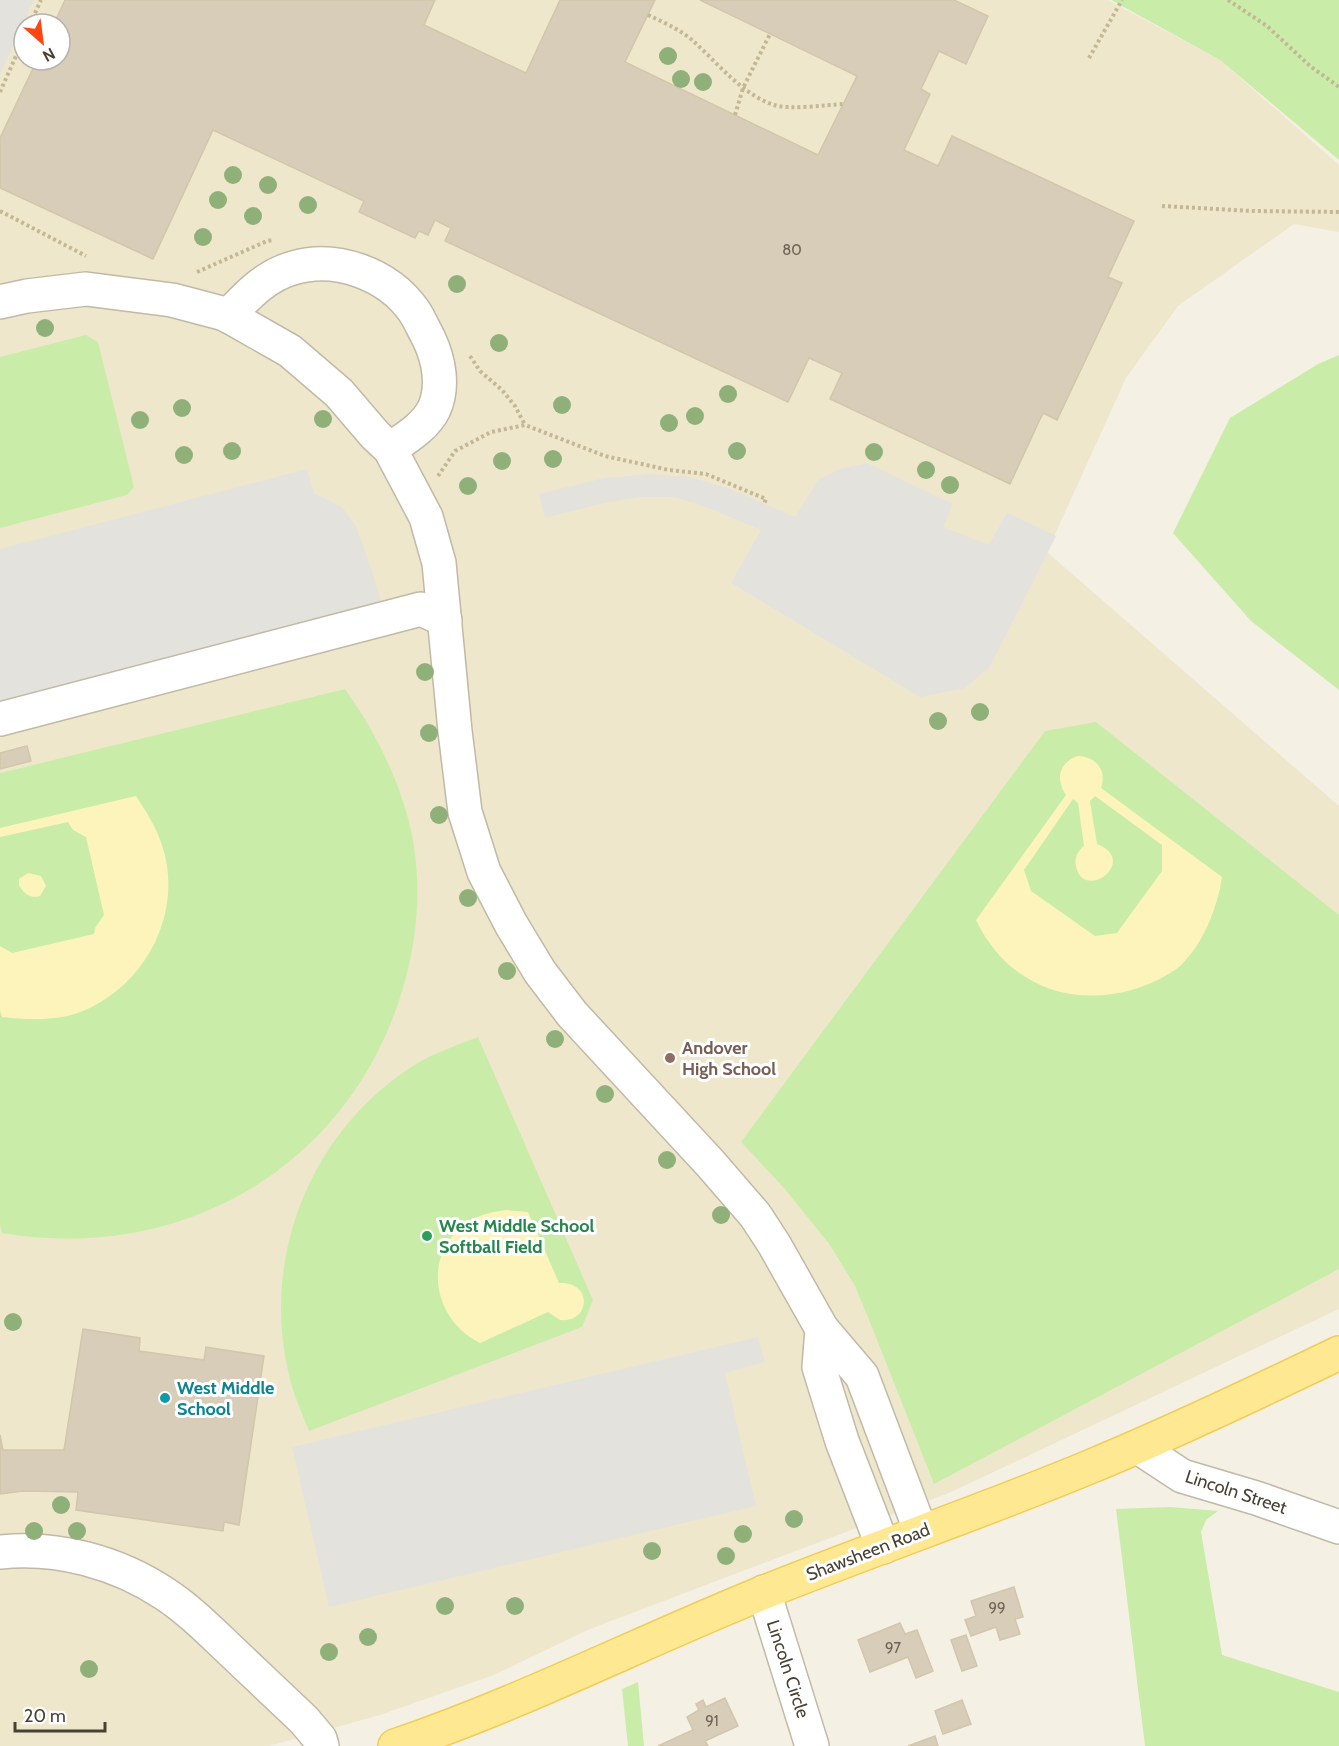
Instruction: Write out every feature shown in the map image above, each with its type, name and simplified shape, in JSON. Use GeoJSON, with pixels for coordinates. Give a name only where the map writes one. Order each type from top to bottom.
{"type":"FeatureCollection","features":[{"type":"Feature","properties":{"kind":"main road","name":"Shawsheen Road"},"geometry":{"type":"LineString","coordinates":[[395,1746],[452,1727],[498,1708],[764,1593],[1138,1447],[1339,1353]]}},
{"type":"Feature","properties":{"kind":"street"},"geometry":{"type":"LineString","coordinates":[[228,316],[269,277],[294,267],[318,264],[344,266],[367,273],[394,291],[413,310],[423,327],[432,345],[440,375],[434,409],[419,428],[390,449]]}},
{"type":"Feature","properties":{"kind":"street"},"geometry":{"type":"LineString","coordinates":[[0,302],[27,296],[86,289],[172,300],[228,316],[290,351],[339,393],[390,449],[426,518],[439,563],[465,812],[484,872],[511,924],[540,972],[572,1014],[755,1215],[822,1329],[862,1376],[921,1532]]}},
{"type":"Feature","properties":{"kind":"street"},"geometry":{"type":"LineString","coordinates":[[0,719],[421,609],[445,620]]}},
{"type":"Feature","properties":{"kind":"street"},"geometry":{"type":"LineString","coordinates":[[822,1329],[819,1367],[842,1441],[883,1547]]}},
{"type":"Feature","properties":{"kind":"street","name":"Lincoln Street"},"geometry":{"type":"LineString","coordinates":[[1138,1447],[1182,1476],[1256,1498],[1339,1527]]}},
{"type":"Feature","properties":{"kind":"street"},"geometry":{"type":"LineString","coordinates":[[0,1552],[33,1550],[70,1554],[103,1563],[164,1593],[190,1612],[304,1720],[320,1739],[322,1746]]}},
{"type":"Feature","properties":{"kind":"street","name":"Lincoln Circle"},"geometry":{"type":"LineString","coordinates":[[764,1593],[812,1746]]}},
{"type":"Feature","properties":{"kind":"path"},"geometry":{"type":"LineString","coordinates":[[1089,58],[1122,0]]}},
{"type":"Feature","properties":{"kind":"path"},"geometry":{"type":"LineString","coordinates":[[1228,0],[1267,26],[1310,66],[1339,87]]}},
{"type":"Feature","properties":{"kind":"path"},"geometry":{"type":"LineString","coordinates":[[648,15],[690,38],[742,88],[775,106],[843,104]]}},
{"type":"Feature","properties":{"kind":"path"},"geometry":{"type":"LineString","coordinates":[[735,115],[742,88],[770,34]]}},
{"type":"Feature","properties":{"kind":"path"},"geometry":{"type":"LineString","coordinates":[[0,92],[12,65]]}},
{"type":"Feature","properties":{"kind":"path"},"geometry":{"type":"LineString","coordinates":[[1162,206],[1252,211],[1339,212]]}},
{"type":"Feature","properties":{"kind":"path"},"geometry":{"type":"LineString","coordinates":[[0,211],[91,259]]}},
{"type":"Feature","properties":{"kind":"path"},"geometry":{"type":"LineString","coordinates":[[437,478],[455,451],[491,432],[525,425],[605,456],[669,470],[706,474],[766,498],[764,504]]}},
{"type":"Feature","properties":{"kind":"shaded area","name":"Andover High School"},"geometry":{"type":"Polygon","coordinates":[[[0,0],[1108,0],[1220,60],[1339,165],[1339,232],[1294,224],[1178,306],[1126,378],[1047,552],[1339,806],[1339,1309],[949,1493],[590,1629],[494,1675],[380,1715],[269,1746],[0,1746],[0,0]]]}},
{"type":"Feature","properties":{"kind":"shaded area"},"geometry":{"type":"Polygon","coordinates":[[[0,0],[34,0],[28,12],[12,12],[12,48],[0,74],[0,0]]]}},
{"type":"Feature","properties":{"kind":"shaded area"},"geometry":{"type":"Polygon","coordinates":[[[867,463],[953,504],[943,527],[989,545],[1007,512],[1056,536],[990,667],[965,688],[920,697],[731,583],[761,530],[706,507],[674,497],[639,497],[545,518],[539,494],[604,478],[649,474],[690,477],[728,488],[795,517],[818,480],[840,469],[867,463]]]}},
{"type":"Feature","properties":{"kind":"shaded area"},"geometry":{"type":"Polygon","coordinates":[[[307,469],[314,493],[342,507],[356,526],[387,622],[0,724],[0,549],[307,469]]]}},
{"type":"Feature","properties":{"kind":"shaded area"},"geometry":{"type":"Polygon","coordinates":[[[758,1337],[765,1362],[725,1373],[756,1506],[329,1607],[292,1447],[758,1337]]]}},
{"type":"Feature","properties":{"kind":"green space"},"geometry":{"type":"Polygon","coordinates":[[[1111,0],[1339,0],[1339,160],[1220,60],[1111,0]]]}},
{"type":"Feature","properties":{"kind":"green space"},"geometry":{"type":"Polygon","coordinates":[[[86,335],[98,342],[134,487],[127,495],[0,528],[0,357],[86,335]]]}},
{"type":"Feature","properties":{"kind":"green space"},"geometry":{"type":"Polygon","coordinates":[[[1339,355],[1339,690],[1251,621],[1173,533],[1230,418],[1318,364],[1339,355]]]}},
{"type":"Feature","properties":{"kind":"green space"},"geometry":{"type":"Polygon","coordinates":[[[345,689],[374,735],[397,784],[413,839],[417,904],[413,947],[403,988],[378,1051],[344,1106],[301,1152],[250,1189],[194,1216],[133,1233],[69,1239],[2,1233],[0,1225],[0,773],[345,689]]]}},
{"type":"Feature","properties":{"kind":"green space"},"geometry":{"type":"Polygon","coordinates":[[[1096,722],[1339,915],[1339,1269],[934,1484],[855,1286],[830,1245],[784,1188],[741,1142],[1045,731],[1096,722]]]}},
{"type":"Feature","properties":{"kind":"green space","name":"West Middle School Softball Field"},"geometry":{"type":"Polygon","coordinates":[[[478,1037],[593,1300],[582,1327],[309,1431],[288,1371],[282,1328],[282,1285],[289,1242],[302,1202],[320,1163],[344,1128],[374,1096],[416,1064],[478,1037]]]}},
{"type":"Feature","properties":{"kind":"green space"},"geometry":{"type":"Polygon","coordinates":[[[1170,1507],[1218,1511],[1206,1520],[1201,1532],[1222,1655],[1339,1692],[1339,1746],[1145,1746],[1116,1509],[1170,1507]]]}},
{"type":"Feature","properties":{"kind":"green space"},"geometry":{"type":"Polygon","coordinates":[[[638,1682],[644,1746],[628,1746],[622,1689],[638,1682]]]}},
{"type":"Feature","properties":{"kind":"sand"},"geometry":{"type":"Polygon","coordinates":[[[1078,756],[1095,762],[1103,776],[1101,788],[1222,877],[1217,900],[1196,947],[1180,966],[1170,973],[1135,989],[1086,996],[1063,993],[1042,986],[1022,975],[1004,960],[989,942],[976,920],[1066,795],[1061,783],[1061,772],[1072,759],[1078,756]],[[1095,796],[1090,801],[1097,844],[1109,851],[1113,860],[1111,868],[1105,875],[1097,880],[1088,881],[1081,876],[1076,866],[1077,855],[1084,846],[1078,803],[1073,799],[1024,870],[1031,891],[1095,936],[1117,933],[1162,871],[1162,845],[1095,796]]]}},
{"type":"Feature","properties":{"kind":"sand"},"geometry":{"type":"Polygon","coordinates":[[[136,796],[157,832],[168,870],[168,895],[164,919],[155,943],[142,964],[125,983],[106,999],[83,1011],[64,1017],[43,1019],[2,1017],[0,1010],[0,946],[12,953],[94,934],[95,928],[104,915],[86,837],[73,830],[68,822],[0,837],[0,828],[136,796]]]}},
{"type":"Feature","properties":{"kind":"sand"},"geometry":{"type":"Polygon","coordinates":[[[28,873],[41,876],[46,886],[40,896],[28,895],[19,885],[19,879],[28,873]]]}},
{"type":"Feature","properties":{"kind":"sand"},"geometry":{"type":"Polygon","coordinates":[[[506,1210],[528,1212],[559,1283],[570,1284],[578,1288],[584,1302],[578,1315],[570,1319],[560,1320],[548,1312],[480,1343],[463,1332],[451,1318],[442,1302],[438,1284],[439,1266],[444,1249],[454,1234],[478,1217],[506,1210]]]}},
{"type":"Feature","properties":{"kind":"building"},"geometry":{"type":"Polygon","coordinates":[[[65,0],[435,0],[424,25],[526,73],[560,0],[655,0],[625,62],[818,155],[857,76],[700,0],[954,0],[988,16],[966,64],[939,51],[921,89],[930,94],[904,150],[938,166],[952,136],[1134,221],[1108,277],[1122,283],[1057,420],[1043,413],[1010,484],[830,399],[842,373],[809,358],[788,402],[445,241],[451,228],[435,220],[428,235],[419,231],[415,238],[359,212],[364,201],[213,130],[153,259],[0,188],[0,138],[31,72],[72,72],[72,12],[60,12],[65,0]]]}},
{"type":"Feature","properties":{"kind":"building"},"geometry":{"type":"Polygon","coordinates":[[[27,746],[31,761],[0,769],[0,753],[27,746]]]}},
{"type":"Feature","properties":{"kind":"building","name":"West Middle School"},"geometry":{"type":"Polygon","coordinates":[[[83,1329],[140,1338],[139,1351],[204,1360],[206,1347],[264,1356],[239,1525],[224,1522],[223,1531],[76,1510],[78,1492],[23,1491],[0,1494],[0,1435],[3,1450],[64,1450],[83,1329]]]}},
{"type":"Feature","properties":{"kind":"building"},"geometry":{"type":"Polygon","coordinates":[[[1014,1587],[1023,1617],[1015,1619],[1020,1634],[1000,1640],[996,1627],[971,1636],[965,1620],[976,1616],[971,1601],[1014,1587]]]}},
{"type":"Feature","properties":{"kind":"building"},"geometry":{"type":"Polygon","coordinates":[[[900,1623],[905,1634],[917,1630],[933,1671],[916,1678],[908,1657],[870,1672],[858,1640],[900,1623]]]}},
{"type":"Feature","properties":{"kind":"building"},"geometry":{"type":"Polygon","coordinates":[[[966,1635],[977,1666],[962,1671],[951,1640],[966,1635]]]}},
{"type":"Feature","properties":{"kind":"building"},"geometry":{"type":"Polygon","coordinates":[[[725,1698],[738,1726],[705,1741],[708,1746],[658,1746],[693,1730],[687,1717],[699,1710],[696,1704],[703,1700],[706,1707],[725,1698]]]}},
{"type":"Feature","properties":{"kind":"building"},"geometry":{"type":"Polygon","coordinates":[[[962,1700],[971,1724],[943,1734],[935,1711],[962,1700]]]}},
{"type":"Feature","properties":{"kind":"building"},"geometry":{"type":"Polygon","coordinates":[[[935,1736],[938,1746],[908,1746],[935,1736]]]}},
{"type":"Feature","properties":{"kind":"place","name":"Andover High School"},"geometry":{"type":"Point","coordinates":[670,1058]}},
{"type":"Feature","properties":{"kind":"place","name":"West Middle School Softball Field"},"geometry":{"type":"Point","coordinates":[427,1236]}},
{"type":"Feature","properties":{"kind":"place","name":"West Middle School"},"geometry":{"type":"Point","coordinates":[165,1398]}}]}
